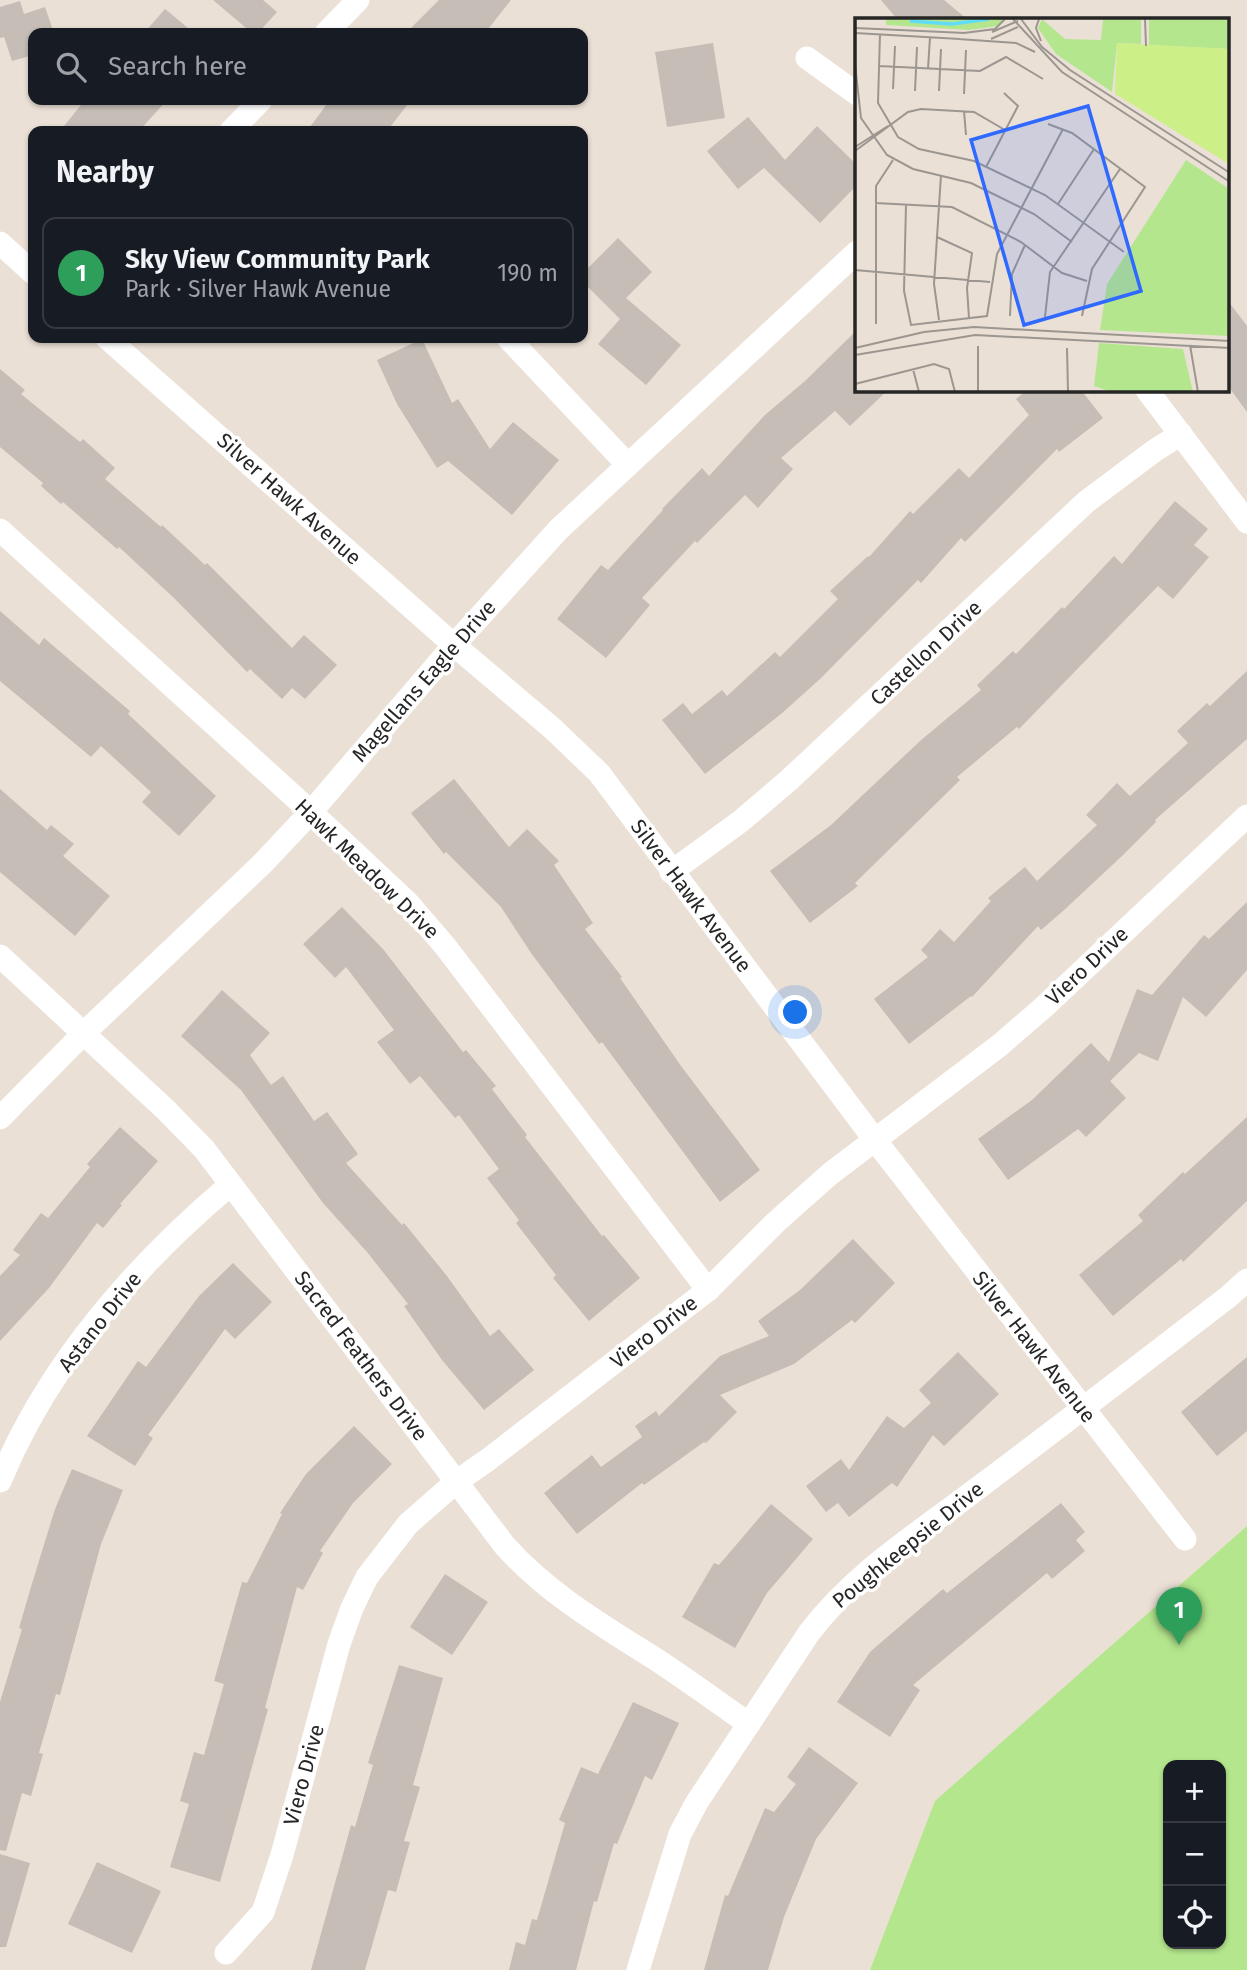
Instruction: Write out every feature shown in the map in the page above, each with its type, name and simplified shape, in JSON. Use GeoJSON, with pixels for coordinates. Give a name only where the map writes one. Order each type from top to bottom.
{"type":"FeatureCollection","features":[{"type":"Feature","properties":{"kind":"street"},"geometry":{"type":"LineString","coordinates":[[331,28],[358,0]]}},
{"type":"Feature","properties":{"kind":"street"},"geometry":{"type":"LineString","coordinates":[[807,58],[855,93]]}},
{"type":"Feature","properties":{"kind":"street"},"geometry":{"type":"LineString","coordinates":[[236,126],[256,105]]}},
{"type":"Feature","properties":{"kind":"street"},"geometry":{"type":"LineString","coordinates":[[0,243],[28,268]]}},
{"type":"Feature","properties":{"kind":"street","name":"Magellans Eagle Drive"},"geometry":{"type":"LineString","coordinates":[[0,1118],[84,1033],[227,898],[311,812],[549,539],[855,254]]}},
{"type":"Feature","properties":{"kind":"street","name":"Silver Hawk Avenue"},"geometry":{"type":"LineString","coordinates":[[113,343],[454,645],[559,734],[599,773],[875,1140],[1185,1539]]}},
{"type":"Feature","properties":{"kind":"street"},"geometry":{"type":"LineString","coordinates":[[513,343],[627,464]]}},
{"type":"Feature","properties":{"kind":"street"},"geometry":{"type":"LineString","coordinates":[[1149,392],[1247,522]]}},
{"type":"Feature","properties":{"kind":"street","name":"Castellon Drive"},"geometry":{"type":"LineString","coordinates":[[671,872],[741,821],[789,780],[1086,502],[1154,451],[1181,435]]}},
{"type":"Feature","properties":{"kind":"street","name":"Hawk Meadow Drive"},"geometry":{"type":"LineString","coordinates":[[0,530],[408,903],[445,946],[708,1290]]}},
{"type":"Feature","properties":{"kind":"street","name":"Viero Drive"},"geometry":{"type":"LineString","coordinates":[[226,1953],[263,1912],[282,1855],[339,1644],[352,1608],[367,1577],[408,1524],[456,1482],[708,1290],[801,1198],[1000,1045],[1247,816]]}},
{"type":"Feature","properties":{"kind":"street","name":"Sacred Feathers Drive"},"geometry":{"type":"LineString","coordinates":[[0,956],[166,1110],[204,1149],[505,1546],[546,1586],[749,1724]]}},
{"type":"Feature","properties":{"kind":"street","name":"Astano Drive"},"geometry":{"type":"LineString","coordinates":[[0,1481],[19,1436],[96,1323],[158,1250],[230,1185]]}},
{"type":"Feature","properties":{"kind":"street","name":"Poughkeepsie Drive"},"geometry":{"type":"LineString","coordinates":[[638,1970],[680,1834],[697,1802],[809,1633],[846,1589],[1083,1410],[1247,1280]]}},
{"type":"Feature","properties":{"kind":"green space"},"geometry":{"type":"Polygon","coordinates":[[[1247,1526],[1247,1970],[870,1970],[935,1801],[1247,1526]]]}},
{"type":"Feature","properties":{"kind":"building"},"geometry":{"type":"Polygon","coordinates":[[[213,0],[263,0],[277,12],[263,28],[246,28],[213,0]]]}},
{"type":"Feature","properties":{"kind":"building"},"geometry":{"type":"Polygon","coordinates":[[[439,0],[511,0],[489,28],[411,28],[439,0]]]}},
{"type":"Feature","properties":{"kind":"building"},"geometry":{"type":"Polygon","coordinates":[[[881,0],[944,0],[966,18],[896,18],[881,0]]]}},
{"type":"Feature","properties":{"kind":"building"},"geometry":{"type":"Polygon","coordinates":[[[20,1],[24,14],[45,7],[52,28],[28,28],[28,56],[12,61],[4,37],[0,38],[0,7],[20,1]]]}},
{"type":"Feature","properties":{"kind":"building"},"geometry":{"type":"Polygon","coordinates":[[[165,9],[188,28],[148,28],[165,9]]]}},
{"type":"Feature","properties":{"kind":"building"},"geometry":{"type":"Polygon","coordinates":[[[713,43],[725,118],[667,127],[655,52],[713,43]]]}},
{"type":"Feature","properties":{"kind":"building"},"geometry":{"type":"Polygon","coordinates":[[[81,105],[162,105],[144,126],[64,126],[81,105]]]}},
{"type":"Feature","properties":{"kind":"building"},"geometry":{"type":"Polygon","coordinates":[[[326,105],[407,105],[391,126],[311,126],[326,105]]]}},
{"type":"Feature","properties":{"kind":"building"},"geometry":{"type":"Polygon","coordinates":[[[748,117],[785,160],[817,126],[855,163],[855,187],[820,223],[764,168],[738,189],[707,151],[748,117]]]}},
{"type":"Feature","properties":{"kind":"building"},"geometry":{"type":"Polygon","coordinates":[[[618,238],[652,272],[626,298],[681,345],[646,385],[598,344],[620,319],[588,287],[588,268],[618,238]]]}},
{"type":"Feature","properties":{"kind":"building"},"geometry":{"type":"Polygon","coordinates":[[[1230,304],[1247,326],[1247,412],[1230,389],[1230,304]]]}},
{"type":"Feature","properties":{"kind":"building"},"geometry":{"type":"Polygon","coordinates":[[[855,332],[855,392],[886,392],[850,426],[835,411],[781,458],[793,469],[758,508],[745,495],[697,543],[695,541],[642,598],[650,605],[606,658],[557,619],[601,565],[608,570],[702,468],[709,476],[765,415],[805,381],[855,332]]]}},
{"type":"Feature","properties":{"kind":"building"},"geometry":{"type":"Polygon","coordinates":[[[413,343],[424,343],[452,403],[458,399],[490,449],[513,422],[559,460],[512,515],[448,461],[437,468],[397,404],[377,360],[413,343]]]}},
{"type":"Feature","properties":{"kind":"building"},"geometry":{"type":"Polygon","coordinates":[[[0,369],[25,390],[21,394],[80,442],[83,439],[115,468],[105,479],[161,527],[162,525],[205,565],[207,563],[292,648],[304,635],[337,665],[305,699],[292,688],[282,699],[250,669],[247,672],[119,547],[117,549],[63,502],[61,504],[41,486],[43,483],[0,447],[0,369]]]}},
{"type":"Feature","properties":{"kind":"building"},"geometry":{"type":"Polygon","coordinates":[[[1025,392],[1083,392],[1103,418],[1059,452],[1057,449],[965,542],[961,538],[921,583],[918,580],[820,679],[781,714],[705,774],[662,720],[683,703],[692,714],[722,690],[727,696],[775,652],[780,657],[838,599],[830,591],[869,557],[910,511],[913,514],[959,468],[969,478],[1029,415],[1016,399],[1025,392]]]}},
{"type":"Feature","properties":{"kind":"building"},"geometry":{"type":"Polygon","coordinates":[[[1175,501],[1208,529],[1194,545],[1209,557],[1173,599],[1158,586],[1019,729],[1017,727],[957,777],[960,780],[855,883],[858,886],[810,923],[770,871],[831,825],[920,741],[981,690],[977,685],[1013,651],[1016,654],[1062,607],[1064,609],[1114,556],[1122,564],[1175,501]]]}},
{"type":"Feature","properties":{"kind":"building"},"geometry":{"type":"Polygon","coordinates":[[[0,611],[39,645],[44,638],[130,711],[128,714],[216,796],[179,836],[142,802],[151,792],[101,746],[91,757],[0,681],[0,611]]]}},
{"type":"Feature","properties":{"kind":"building"},"geometry":{"type":"Polygon","coordinates":[[[1247,671],[1247,739],[1155,820],[1123,855],[1063,911],[1041,930],[1038,926],[972,997],[909,1044],[874,999],[928,957],[921,950],[940,929],[954,942],[991,901],[988,898],[1025,867],[1037,881],[1097,825],[1086,815],[1117,783],[1130,796],[1188,743],[1177,731],[1207,703],[1210,706],[1247,671]]]}},
{"type":"Feature","properties":{"kind":"building"},"geometry":{"type":"Polygon","coordinates":[[[454,779],[509,847],[527,829],[559,861],[554,865],[593,923],[585,929],[622,977],[620,978],[681,1066],[760,1170],[720,1202],[602,1042],[599,1044],[531,953],[501,907],[446,852],[444,854],[411,813],[454,779]]]}},
{"type":"Feature","properties":{"kind":"building"},"geometry":{"type":"Polygon","coordinates":[[[0,789],[47,830],[51,825],[74,844],[63,856],[110,896],[75,936],[0,872],[0,789]]]}},
{"type":"Feature","properties":{"kind":"building"},"geometry":{"type":"Polygon","coordinates":[[[1247,902],[1247,970],[1206,1017],[1183,997],[1158,1061],[1139,1053],[1110,1081],[1126,1098],[1086,1137],[1078,1129],[1008,1180],[978,1139],[1032,1100],[1091,1043],[1109,1062],[1137,989],[1152,995],[1204,935],[1209,939],[1247,902]]]}},
{"type":"Feature","properties":{"kind":"building"},"geometry":{"type":"Polygon","coordinates":[[[342,907],[383,949],[463,1052],[466,1050],[496,1086],[492,1089],[527,1135],[525,1137],[602,1236],[604,1235],[640,1278],[589,1321],[553,1278],[556,1275],[516,1223],[519,1220],[487,1178],[499,1169],[459,1115],[455,1118],[420,1076],[410,1084],[377,1042],[394,1030],[346,967],[335,978],[303,944],[342,907]]]}},
{"type":"Feature","properties":{"kind":"building"},"geometry":{"type":"Polygon","coordinates":[[[222,990],[270,1033],[250,1055],[271,1085],[283,1076],[314,1121],[327,1112],[358,1154],[346,1163],[402,1225],[404,1223],[447,1276],[490,1336],[499,1329],[534,1370],[484,1410],[442,1360],[404,1306],[408,1304],[367,1252],[323,1203],[241,1090],[181,1036],[222,990]]]}},
{"type":"Feature","properties":{"kind":"building"},"geometry":{"type":"Polygon","coordinates":[[[1247,1117],[1247,1201],[1183,1262],[1181,1259],[1113,1316],[1079,1275],[1143,1221],[1138,1215],[1247,1117]]]}},
{"type":"Feature","properties":{"kind":"building"},"geometry":{"type":"Polygon","coordinates":[[[120,1127],[158,1161],[103,1228],[97,1223],[49,1288],[0,1341],[0,1276],[20,1255],[13,1250],[41,1213],[48,1218],[90,1167],[87,1164],[120,1127]]]}},
{"type":"Feature","properties":{"kind":"building"},"geometry":{"type":"Polygon","coordinates":[[[853,1239],[895,1283],[855,1323],[852,1320],[794,1364],[720,1395],[737,1412],[706,1443],[644,1485],[642,1483],[577,1534],[544,1493],[592,1455],[601,1467],[642,1437],[635,1426],[656,1411],[659,1416],[720,1356],[769,1336],[758,1321],[800,1290],[853,1239]]]}},
{"type":"Feature","properties":{"kind":"building"},"geometry":{"type":"Polygon","coordinates":[[[233,1263],[272,1302],[235,1339],[225,1329],[148,1435],[153,1438],[135,1466],[87,1436],[138,1361],[146,1367],[199,1296],[233,1263]]]}},
{"type":"Feature","properties":{"kind":"building"},"geometry":{"type":"Polygon","coordinates":[[[958,1352],[999,1394],[944,1446],[933,1435],[897,1487],[892,1483],[849,1517],[838,1503],[826,1512],[806,1486],[841,1459],[849,1470],[887,1416],[904,1428],[931,1403],[919,1390],[958,1352]]]}},
{"type":"Feature","properties":{"kind":"building"},"geometry":{"type":"Polygon","coordinates":[[[1247,1357],[1247,1431],[1217,1456],[1181,1412],[1247,1357]]]}},
{"type":"Feature","properties":{"kind":"building"},"geometry":{"type":"Polygon","coordinates":[[[354,1426],[392,1464],[353,1503],[320,1551],[323,1553],[303,1590],[297,1587],[265,1708],[268,1709],[220,1882],[170,1867],[189,1804],[180,1801],[194,1752],[204,1755],[224,1684],[214,1681],[242,1582],[247,1583],[282,1514],[280,1513],[306,1474],[354,1426]]]}},
{"type":"Feature","properties":{"kind":"building"},"geometry":{"type":"Polygon","coordinates":[[[72,1469],[123,1490],[101,1544],[60,1695],[56,1694],[39,1753],[43,1754],[31,1796],[22,1793],[6,1851],[0,1850],[0,1702],[55,1509],[72,1469]]]}},
{"type":"Feature","properties":{"kind":"building"},"geometry":{"type":"Polygon","coordinates":[[[1061,1503],[1085,1532],[1076,1540],[1085,1551],[1052,1579],[1047,1573],[913,1685],[920,1690],[890,1737],[837,1702],[870,1652],[943,1589],[947,1593],[1061,1503]]]}},
{"type":"Feature","properties":{"kind":"building"},"geometry":{"type":"Polygon","coordinates":[[[771,1504],[813,1539],[767,1593],[735,1648],[682,1617],[714,1563],[719,1565],[771,1504]]]}},
{"type":"Feature","properties":{"kind":"building"},"geometry":{"type":"Polygon","coordinates":[[[445,1574],[488,1602],[452,1655],[410,1627],[445,1574]]]}},
{"type":"Feature","properties":{"kind":"building"},"geometry":{"type":"Polygon","coordinates":[[[399,1665],[443,1678],[413,1785],[420,1787],[404,1841],[410,1842],[396,1892],[388,1890],[365,1970],[311,1970],[351,1825],[355,1827],[373,1765],[368,1763],[399,1665]]]}},
{"type":"Feature","properties":{"kind":"building"},"geometry":{"type":"Polygon","coordinates":[[[633,1702],[679,1723],[652,1780],[645,1776],[617,1844],[614,1843],[597,1902],[594,1901],[576,1970],[509,1970],[516,1942],[525,1945],[532,1919],[537,1920],[565,1823],[559,1820],[581,1767],[598,1774],[633,1702]]]}},
{"type":"Feature","properties":{"kind":"building"},"geometry":{"type":"Polygon","coordinates":[[[809,1747],[858,1783],[816,1839],[784,1917],[768,1970],[704,1970],[725,1895],[728,1896],[765,1808],[774,1812],[796,1784],[787,1777],[809,1747]]]}},
{"type":"Feature","properties":{"kind":"building"},"geometry":{"type":"Polygon","coordinates":[[[0,1854],[30,1863],[6,1947],[0,1947],[0,1854]]]}},
{"type":"Feature","properties":{"kind":"building"},"geometry":{"type":"Polygon","coordinates":[[[97,1862],[161,1891],[132,1953],[68,1924],[97,1862]]]}},
{"type":"Feature","properties":{"kind":"place","name":"Sky View Community Park"},"geometry":{"type":"Point","coordinates":[1179,1645]}}]}
